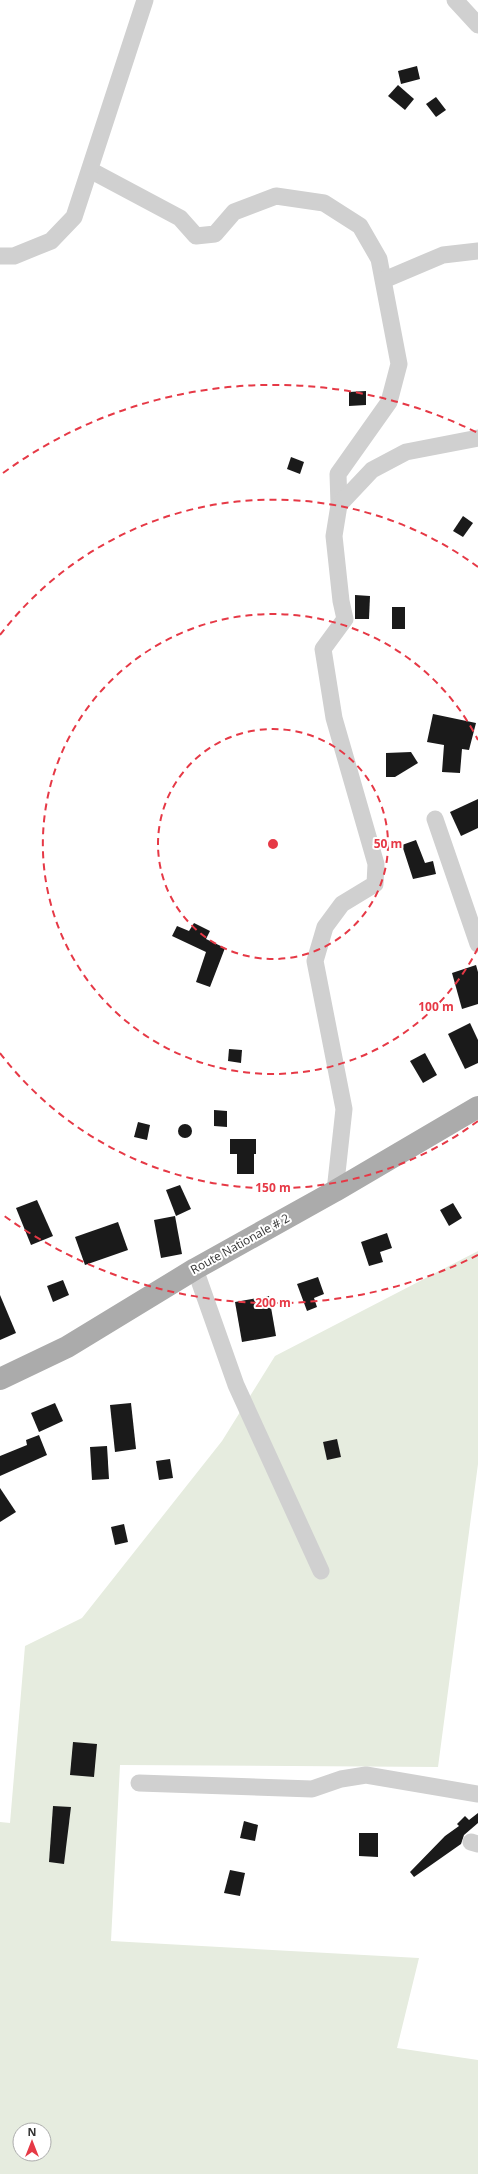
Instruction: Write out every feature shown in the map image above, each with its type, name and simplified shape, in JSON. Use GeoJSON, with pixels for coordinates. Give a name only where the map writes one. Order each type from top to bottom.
{"type":"FeatureCollection","features":[{"type":"Feature","properties":{"kind":"main road","name":"Route Nationale # 2"},"geometry":{"type":"LineString","coordinates":[[0,1379],[67,1348],[195,1269],[335,1191],[478,1107]]}},
{"type":"Feature","properties":{"kind":"street"},"geometry":{"type":"LineString","coordinates":[[0,256],[14,256],[51,241],[74,217],[145,0]]}},
{"type":"Feature","properties":{"kind":"street"},"geometry":{"type":"LineString","coordinates":[[455,0],[478,25]]}},
{"type":"Feature","properties":{"kind":"street"},"geometry":{"type":"LineString","coordinates":[[90,170],[180,218],[196,236],[215,234],[234,212],[276,196],[324,204],[360,226],[379,259],[399,364],[389,402],[338,474],[339,505],[334,536],[341,601],[345,619],[323,649],[334,718],[376,864],[375,884],[342,904],[326,927],[315,961],[344,1109],[335,1191]]}},
{"type":"Feature","properties":{"kind":"street"},"geometry":{"type":"LineString","coordinates":[[384,280],[443,255],[478,251]]}},
{"type":"Feature","properties":{"kind":"street"},"geometry":{"type":"LineString","coordinates":[[339,505],[372,470],[406,452],[478,438]]}},
{"type":"Feature","properties":{"kind":"street"},"geometry":{"type":"LineString","coordinates":[[435,819],[478,944]]}},
{"type":"Feature","properties":{"kind":"street"},"geometry":{"type":"LineString","coordinates":[[195,1269],[236,1385],[321,1571]]}},
{"type":"Feature","properties":{"kind":"street"},"geometry":{"type":"LineString","coordinates":[[140,1783],[312,1790],[341,1779],[366,1775],[478,1794]]}},
{"type":"Feature","properties":{"kind":"shaded area"},"geometry":{"type":"Polygon","coordinates":[[[478,1251],[478,1464],[438,1767],[120,1765],[111,1941],[419,1958],[397,2048],[478,2060],[478,2174],[0,2174],[0,1822],[10,1823],[25,1646],[82,1618],[222,1441],[275,1356],[478,1251]]]}},
{"type":"Feature","properties":{"kind":"building"},"geometry":{"type":"Polygon","coordinates":[[[417,66],[420,79],[401,84],[398,71],[417,66]]]}},
{"type":"Feature","properties":{"kind":"building"},"geometry":{"type":"Polygon","coordinates":[[[398,85],[414,99],[405,110],[388,96],[398,85]]]}},
{"type":"Feature","properties":{"kind":"building"},"geometry":{"type":"Polygon","coordinates":[[[436,97],[446,110],[436,117],[426,104],[436,97]]]}},
{"type":"Feature","properties":{"kind":"building"},"geometry":{"type":"Polygon","coordinates":[[[366,391],[366,405],[349,406],[349,392],[366,391]]]}},
{"type":"Feature","properties":{"kind":"building"},"geometry":{"type":"Polygon","coordinates":[[[291,457],[304,462],[300,474],[287,469],[291,457]]]}},
{"type":"Feature","properties":{"kind":"building"},"geometry":{"type":"Polygon","coordinates":[[[463,516],[473,523],[463,537],[453,531],[463,516]]]}},
{"type":"Feature","properties":{"kind":"building"},"geometry":{"type":"Polygon","coordinates":[[[355,595],[370,596],[369,619],[355,619],[355,595]]]}},
{"type":"Feature","properties":{"kind":"building"},"geometry":{"type":"Polygon","coordinates":[[[392,607],[405,607],[405,629],[392,629],[392,607]]]}},
{"type":"Feature","properties":{"kind":"building"},"geometry":{"type":"Polygon","coordinates":[[[433,714],[476,723],[469,750],[462,749],[460,773],[442,772],[444,745],[427,742],[433,714]]]}},
{"type":"Feature","properties":{"kind":"building"},"geometry":{"type":"Polygon","coordinates":[[[411,752],[418,763],[395,777],[386,777],[386,753],[411,752]]]}},
{"type":"Feature","properties":{"kind":"building"},"geometry":{"type":"Polygon","coordinates":[[[478,799],[478,828],[461,836],[450,812],[478,799]]]}},
{"type":"Feature","properties":{"kind":"building"},"geometry":{"type":"Polygon","coordinates":[[[416,840],[425,863],[433,861],[436,874],[413,879],[402,845],[416,840]]]}},
{"type":"Feature","properties":{"kind":"building"},"geometry":{"type":"Polygon","coordinates":[[[194,923],[210,931],[206,939],[225,948],[210,987],[196,982],[206,952],[172,936],[177,926],[189,931],[194,923]]]}},
{"type":"Feature","properties":{"kind":"building"},"geometry":{"type":"Polygon","coordinates":[[[476,965],[478,972],[478,1004],[462,1009],[452,973],[476,965]]]}},
{"type":"Feature","properties":{"kind":"building"},"geometry":{"type":"Polygon","coordinates":[[[470,1023],[478,1040],[478,1063],[465,1069],[448,1034],[470,1023]]]}},
{"type":"Feature","properties":{"kind":"building"},"geometry":{"type":"Polygon","coordinates":[[[229,1049],[242,1050],[241,1063],[228,1061],[229,1049]]]}},
{"type":"Feature","properties":{"kind":"building"},"geometry":{"type":"Polygon","coordinates":[[[425,1053],[437,1075],[423,1083],[410,1061],[425,1053]]]}},
{"type":"Feature","properties":{"kind":"building"},"geometry":{"type":"Polygon","coordinates":[[[214,1110],[227,1111],[227,1127],[214,1126],[214,1110]]]}},
{"type":"Feature","properties":{"kind":"building"},"geometry":{"type":"Polygon","coordinates":[[[138,1122],[150,1125],[147,1140],[134,1137],[138,1122]]]}},
{"type":"Feature","properties":{"kind":"building"},"geometry":{"type":"Polygon","coordinates":[[[182,1124],[188,1124],[192,1128],[192,1134],[188,1138],[182,1138],[178,1134],[178,1128],[182,1124]]]}},
{"type":"Feature","properties":{"kind":"building"},"geometry":{"type":"Polygon","coordinates":[[[230,1139],[256,1139],[254,1174],[237,1174],[237,1154],[230,1154],[230,1139]]]}},
{"type":"Feature","properties":{"kind":"building"},"geometry":{"type":"Polygon","coordinates":[[[180,1185],[191,1209],[176,1216],[166,1190],[180,1185]]]}},
{"type":"Feature","properties":{"kind":"building"},"geometry":{"type":"Polygon","coordinates":[[[37,1200],[53,1236],[31,1245],[16,1208],[37,1200]]]}},
{"type":"Feature","properties":{"kind":"building"},"geometry":{"type":"Polygon","coordinates":[[[453,1203],[462,1218],[449,1226],[440,1210],[453,1203]]]}},
{"type":"Feature","properties":{"kind":"building"},"geometry":{"type":"Polygon","coordinates":[[[175,1216],[182,1254],[161,1258],[154,1220],[175,1216]]]}},
{"type":"Feature","properties":{"kind":"building"},"geometry":{"type":"Polygon","coordinates":[[[118,1222],[128,1250],[85,1265],[75,1237],[118,1222]]]}},
{"type":"Feature","properties":{"kind":"building"},"geometry":{"type":"Polygon","coordinates":[[[387,1233],[392,1248],[380,1252],[383,1262],[369,1266],[361,1242],[387,1233]]]}},
{"type":"Feature","properties":{"kind":"building"},"geometry":{"type":"Polygon","coordinates":[[[318,1277],[324,1294],[314,1298],[317,1307],[307,1311],[297,1284],[318,1277]]]}},
{"type":"Feature","properties":{"kind":"building"},"geometry":{"type":"Polygon","coordinates":[[[63,1280],[69,1295],[53,1302],[47,1286],[63,1280]]]}},
{"type":"Feature","properties":{"kind":"building"},"geometry":{"type":"Polygon","coordinates":[[[0,1295],[16,1333],[0,1340],[0,1295]]]}},
{"type":"Feature","properties":{"kind":"building"},"geometry":{"type":"Polygon","coordinates":[[[269,1296],[276,1336],[242,1342],[235,1302],[269,1296]]]}},
{"type":"Feature","properties":{"kind":"building"},"geometry":{"type":"Polygon","coordinates":[[[55,1403],[63,1421],[39,1432],[31,1413],[55,1403]]]}},
{"type":"Feature","properties":{"kind":"building"},"geometry":{"type":"Polygon","coordinates":[[[131,1403],[136,1449],[115,1452],[110,1405],[131,1403]]]}},
{"type":"Feature","properties":{"kind":"building"},"geometry":{"type":"Polygon","coordinates":[[[39,1435],[47,1455],[0,1476],[0,1456],[27,1445],[26,1440],[39,1435]]]}},
{"type":"Feature","properties":{"kind":"building"},"geometry":{"type":"Polygon","coordinates":[[[337,1439],[341,1457],[327,1460],[323,1442],[337,1439]]]}},
{"type":"Feature","properties":{"kind":"building"},"geometry":{"type":"Polygon","coordinates":[[[107,1446],[109,1479],[92,1480],[90,1447],[107,1446]]]}},
{"type":"Feature","properties":{"kind":"building"},"geometry":{"type":"Polygon","coordinates":[[[170,1459],[173,1478],[159,1480],[156,1461],[170,1459]]]}},
{"type":"Feature","properties":{"kind":"building"},"geometry":{"type":"Polygon","coordinates":[[[0,1488],[16,1512],[0,1522],[0,1488]]]}},
{"type":"Feature","properties":{"kind":"building"},"geometry":{"type":"Polygon","coordinates":[[[124,1524],[128,1542],[115,1545],[111,1527],[124,1524]]]}},
{"type":"Feature","properties":{"kind":"building"},"geometry":{"type":"Polygon","coordinates":[[[73,1742],[97,1744],[94,1777],[70,1775],[73,1742]]]}},
{"type":"Feature","properties":{"kind":"building"},"geometry":{"type":"Polygon","coordinates":[[[53,1806],[71,1807],[64,1864],[49,1862],[53,1806]]]}},
{"type":"Feature","properties":{"kind":"building"},"geometry":{"type":"Polygon","coordinates":[[[478,1813],[478,1823],[464,1835],[461,1844],[414,1877],[410,1872],[445,1836],[459,1826],[457,1824],[465,1816],[469,1820],[478,1813]]]}},
{"type":"Feature","properties":{"kind":"building"},"geometry":{"type":"Polygon","coordinates":[[[244,1821],[258,1825],[255,1841],[240,1838],[244,1821]]]}},
{"type":"Feature","properties":{"kind":"building"},"geometry":{"type":"Polygon","coordinates":[[[359,1833],[378,1833],[378,1857],[359,1856],[359,1833]]]}},
{"type":"Feature","properties":{"kind":"building"},"geometry":{"type":"Polygon","coordinates":[[[230,1870],[245,1873],[240,1896],[224,1893],[230,1870]]]}}]}
